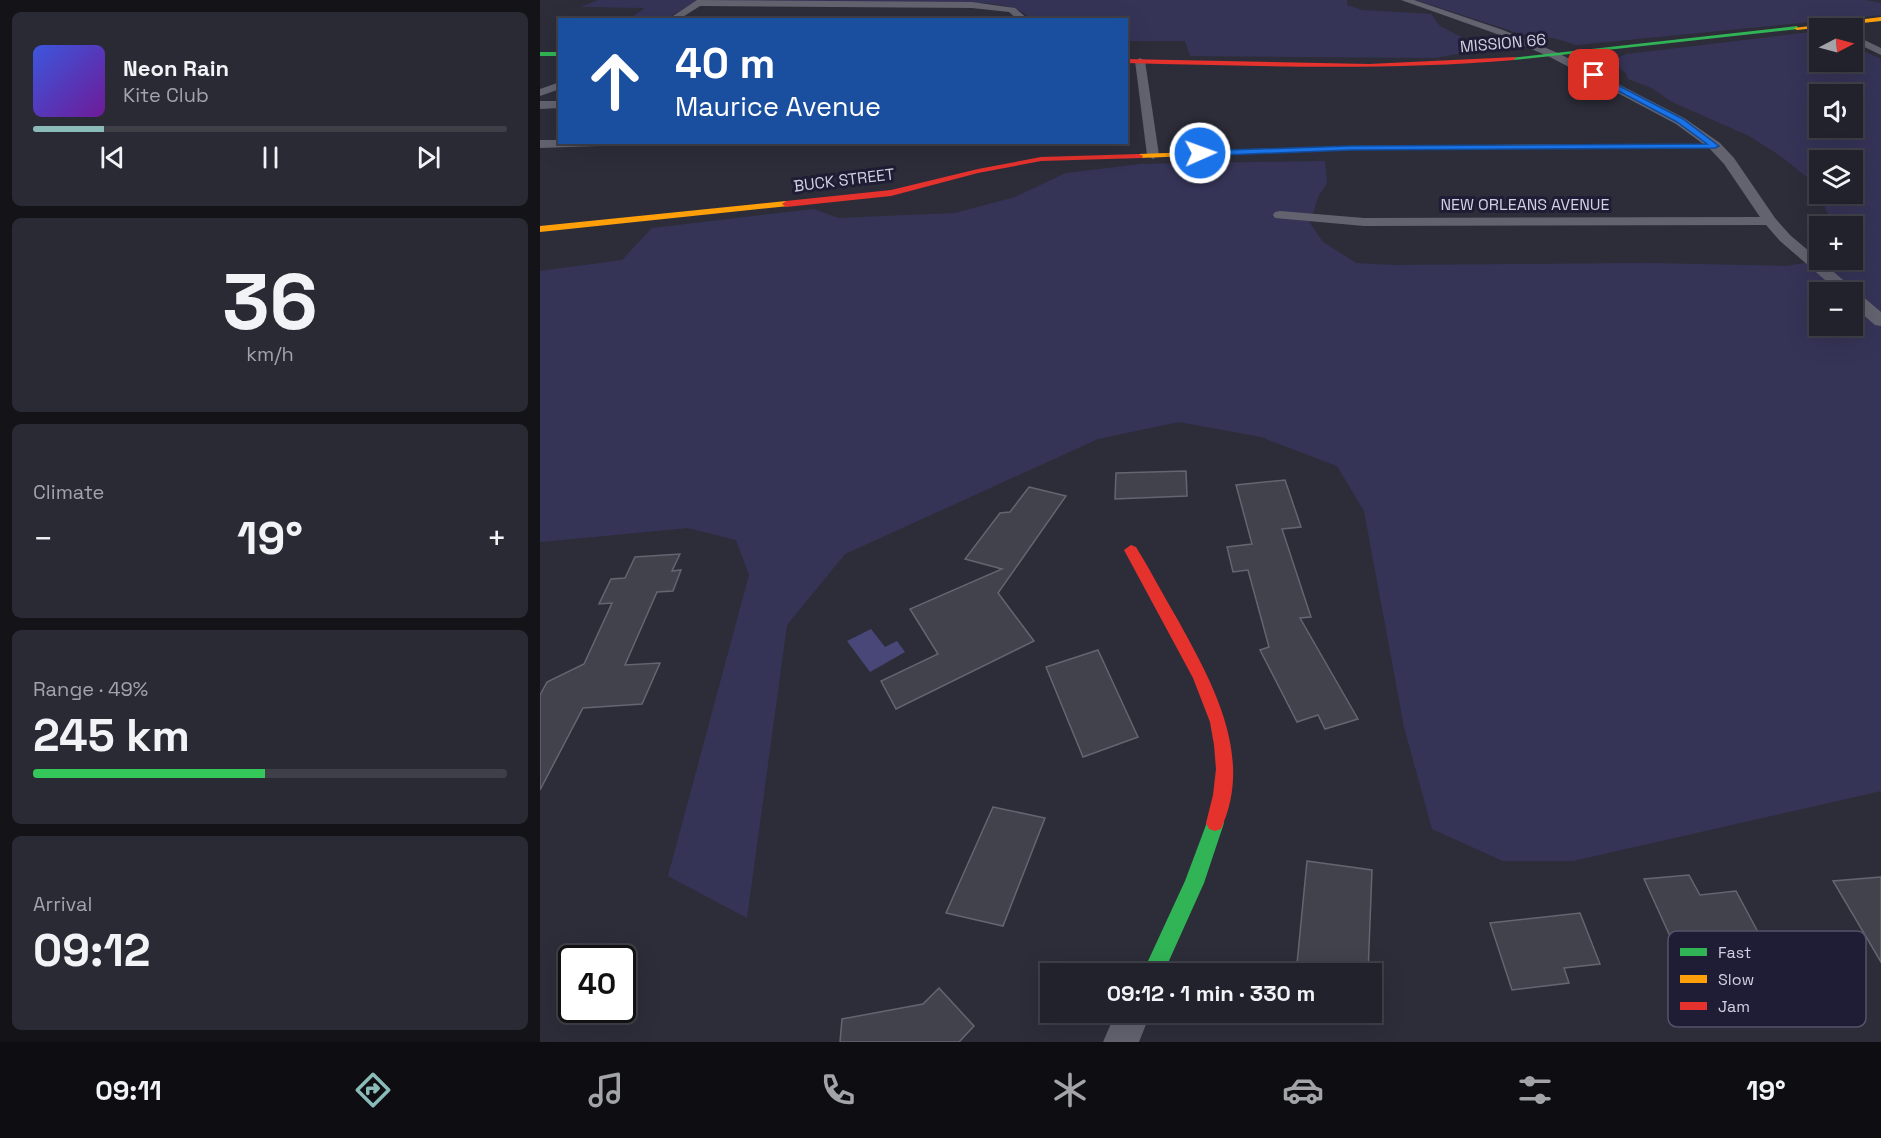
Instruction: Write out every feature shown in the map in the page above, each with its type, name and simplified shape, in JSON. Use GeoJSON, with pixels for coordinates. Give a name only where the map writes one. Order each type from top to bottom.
{"type":"FeatureCollection","features":[{"type":"Feature","properties":{"kind":"street"},"geometry":{"type":"LineString","coordinates":[[1405,0],[1500,32],[1554,55],[1680,121],[1715,146],[1743,178],[1770,221],[1785,238],[1836,282]]}},
{"type":"Feature","properties":{"kind":"street"},"geometry":{"type":"LineString","coordinates":[[674,18],[701,1],[879,6],[972,5],[1012,10],[1022,18]]}},
{"type":"Feature","properties":{"kind":"street"},"geometry":{"type":"LineString","coordinates":[[867,18],[879,6]]}},
{"type":"Feature","properties":{"kind":"street","name":"MISSION 66"},"geometry":{"type":"LineString","coordinates":[[1863,22],[1881,19]]}},
{"type":"Feature","properties":{"kind":"street","name":"MISSION 66"},"geometry":{"type":"LineString","coordinates":[[1133,61],[1470,63],[1809,29]]}},
{"type":"Feature","properties":{"kind":"street"},"geometry":{"type":"LineString","coordinates":[[1863,43],[1881,52]]}},
{"type":"Feature","properties":{"kind":"street"},"geometry":{"type":"LineString","coordinates":[[540,54],[558,54]]}},
{"type":"Feature","properties":{"kind":"street"},"geometry":{"type":"LineString","coordinates":[[1133,61],[1153,155]]}},
{"type":"Feature","properties":{"kind":"street"},"geometry":{"type":"LineString","coordinates":[[540,93],[558,86]]}},
{"type":"Feature","properties":{"kind":"street"},"geometry":{"type":"LineString","coordinates":[[540,105],[558,104]]}},
{"type":"Feature","properties":{"kind":"street"},"geometry":{"type":"LineString","coordinates":[[540,144],[558,143]]}},
{"type":"Feature","properties":{"kind":"street","name":"BUCK STREET"},"geometry":{"type":"LineString","coordinates":[[540,230],[891,193],[978,171],[1041,159],[1294,150],[1715,146]]}},
{"type":"Feature","properties":{"kind":"street","name":"NEW ORLEANS AVENUE"},"geometry":{"type":"LineString","coordinates":[[1280,215],[1364,222],[1770,221]]}},
{"type":"Feature","properties":{"kind":"street"},"geometry":{"type":"LineString","coordinates":[[1863,305],[1881,321]]}},
{"type":"Feature","properties":{"kind":"street"},"geometry":{"type":"LineString","coordinates":[[1131,550],[1203,678],[1219,719],[1225,753],[1220,802],[1206,853],[1157,963]]}},
{"type":"Feature","properties":{"kind":"street"},"geometry":{"type":"LineString","coordinates":[[1121,1042],[1129,1023]]}},
{"type":"Feature","properties":{"kind":"shaded area"},"geometry":{"type":"Polygon","coordinates":[[[598,0],[698,0],[668,18],[630,18],[645,8],[581,7],[598,0]]]}},
{"type":"Feature","properties":{"kind":"shaded area"},"geometry":{"type":"Polygon","coordinates":[[[1347,0],[1347,5],[1362,10],[1431,14],[1440,26],[1469,41],[1472,47],[1468,52],[1435,58],[1190,56],[1185,41],[1128,41],[1128,18],[1030,18],[1015,9],[983,3],[709,1],[1347,0]]]}},
{"type":"Feature","properties":{"kind":"shaded area"},"geometry":{"type":"Polygon","coordinates":[[[1416,0],[1865,0],[1881,3],[1881,15],[1809,18],[1809,22],[1576,45],[1554,38],[1527,36],[1416,0]]]}},
{"type":"Feature","properties":{"kind":"shaded area"},"geometry":{"type":"Polygon","coordinates":[[[1809,32],[1809,72],[1863,72],[1863,51],[1881,59],[1881,791],[1573,861],[1503,861],[1432,829],[1404,727],[1364,511],[1337,466],[1261,437],[1179,422],[1098,439],[845,554],[787,625],[747,918],[668,876],[749,575],[736,540],[688,528],[540,542],[540,271],[622,260],[652,228],[814,209],[838,218],[955,213],[1015,197],[1066,173],[1140,164],[1325,161],[1327,183],[1318,197],[1310,223],[1323,242],[1356,263],[1392,265],[1647,263],[1786,266],[1809,262],[1809,270],[1863,270],[1863,216],[1828,216],[1824,204],[1863,204],[1863,150],[1809,150],[1809,179],[1779,155],[1749,136],[1670,101],[1652,88],[1628,79],[1626,73],[1616,66],[1614,59],[1627,54],[1809,32]]]}},
{"type":"Feature","properties":{"kind":"shaded area"},"geometry":{"type":"Polygon","coordinates":[[[871,629],[885,647],[897,641],[905,652],[870,672],[847,641],[871,629]]]}},
{"type":"Feature","properties":{"kind":"building"},"geometry":{"type":"Polygon","coordinates":[[[1186,471],[1187,496],[1115,499],[1116,473],[1186,471]]]}},
{"type":"Feature","properties":{"kind":"building"},"geometry":{"type":"Polygon","coordinates":[[[1285,480],[1301,527],[1282,529],[1311,617],[1300,618],[1358,719],[1325,729],[1318,715],[1297,722],[1260,650],[1269,647],[1248,570],[1233,572],[1227,547],[1252,544],[1236,485],[1285,480]]]}},
{"type":"Feature","properties":{"kind":"building"},"geometry":{"type":"Polygon","coordinates":[[[1029,487],[1066,496],[998,593],[1034,641],[896,709],[881,681],[938,654],[910,609],[1002,569],[965,559],[1000,513],[1010,512],[1029,487]]]}},
{"type":"Feature","properties":{"kind":"building"},"geometry":{"type":"Polygon","coordinates":[[[680,554],[672,571],[681,570],[673,591],[657,592],[625,665],[660,663],[642,704],[583,708],[540,790],[540,695],[547,682],[584,664],[612,603],[599,604],[611,579],[625,578],[635,557],[680,554]]]}},
{"type":"Feature","properties":{"kind":"building"},"geometry":{"type":"Polygon","coordinates":[[[1098,650],[1138,737],[1083,757],[1046,667],[1098,650]]]}},
{"type":"Feature","properties":{"kind":"building"},"geometry":{"type":"Polygon","coordinates":[[[993,807],[1045,818],[1003,926],[946,913],[993,807]]]}},
{"type":"Feature","properties":{"kind":"building"},"geometry":{"type":"Polygon","coordinates":[[[1307,861],[1372,870],[1368,963],[1297,963],[1307,861]]]}},
{"type":"Feature","properties":{"kind":"building"},"geometry":{"type":"Polygon","coordinates":[[[1689,875],[1700,895],[1736,891],[1757,931],[1668,932],[1644,879],[1689,875]]]}},
{"type":"Feature","properties":{"kind":"building"},"geometry":{"type":"Polygon","coordinates":[[[1881,877],[1881,962],[1866,937],[1866,931],[1863,931],[1833,881],[1881,877]]]}},
{"type":"Feature","properties":{"kind":"building"},"geometry":{"type":"Polygon","coordinates":[[[1580,913],[1600,964],[1564,968],[1569,983],[1512,990],[1490,923],[1580,913]]]}},
{"type":"Feature","properties":{"kind":"building"},"geometry":{"type":"Polygon","coordinates":[[[939,988],[974,1026],[959,1042],[840,1042],[842,1019],[923,1004],[939,988]]]}},
{"type":"Feature","properties":{"kind":"traffic: fast"},"geometry":{"type":"LineString","coordinates":[[1514,58],[1797,28]]}},
{"type":"Feature","properties":{"kind":"traffic: fast"},"geometry":{"type":"LineString","coordinates":[[540,54],[558,54]]}},
{"type":"Feature","properties":{"kind":"traffic: fast"},"geometry":{"type":"LineString","coordinates":[[1632,146],[1715,146]]}},
{"type":"Feature","properties":{"kind":"traffic: fast"},"geometry":{"type":"LineString","coordinates":[[1157,963],[1194,883],[1215,823]]}},
{"type":"Feature","properties":{"kind":"traffic: slow"},"geometry":{"type":"LineString","coordinates":[[1797,28],[1881,19]]}},
{"type":"Feature","properties":{"kind":"traffic: slow"},"geometry":{"type":"LineString","coordinates":[[1139,156],[1350,148],[1632,146]]}},
{"type":"Feature","properties":{"kind":"traffic: slow"},"geometry":{"type":"LineString","coordinates":[[540,229],[786,204]]}},
{"type":"Feature","properties":{"kind":"traffic: jam"},"geometry":{"type":"LineString","coordinates":[[1128,61],[1369,66],[1514,58]]}},
{"type":"Feature","properties":{"kind":"traffic: jam"},"geometry":{"type":"LineString","coordinates":[[786,204],[891,193],[978,171],[1041,159],[1139,156]]}},
{"type":"Feature","properties":{"kind":"traffic: jam"},"geometry":{"type":"LineString","coordinates":[[1131,550],[1201,678],[1218,722],[1223,745],[1224,769],[1222,795],[1215,823]]}},
{"type":"Feature","properties":{"kind":"route"},"geometry":{"type":"LineString","coordinates":[[1200,153],[1350,148],[1715,146],[1680,121],[1594,75]]}}]}
